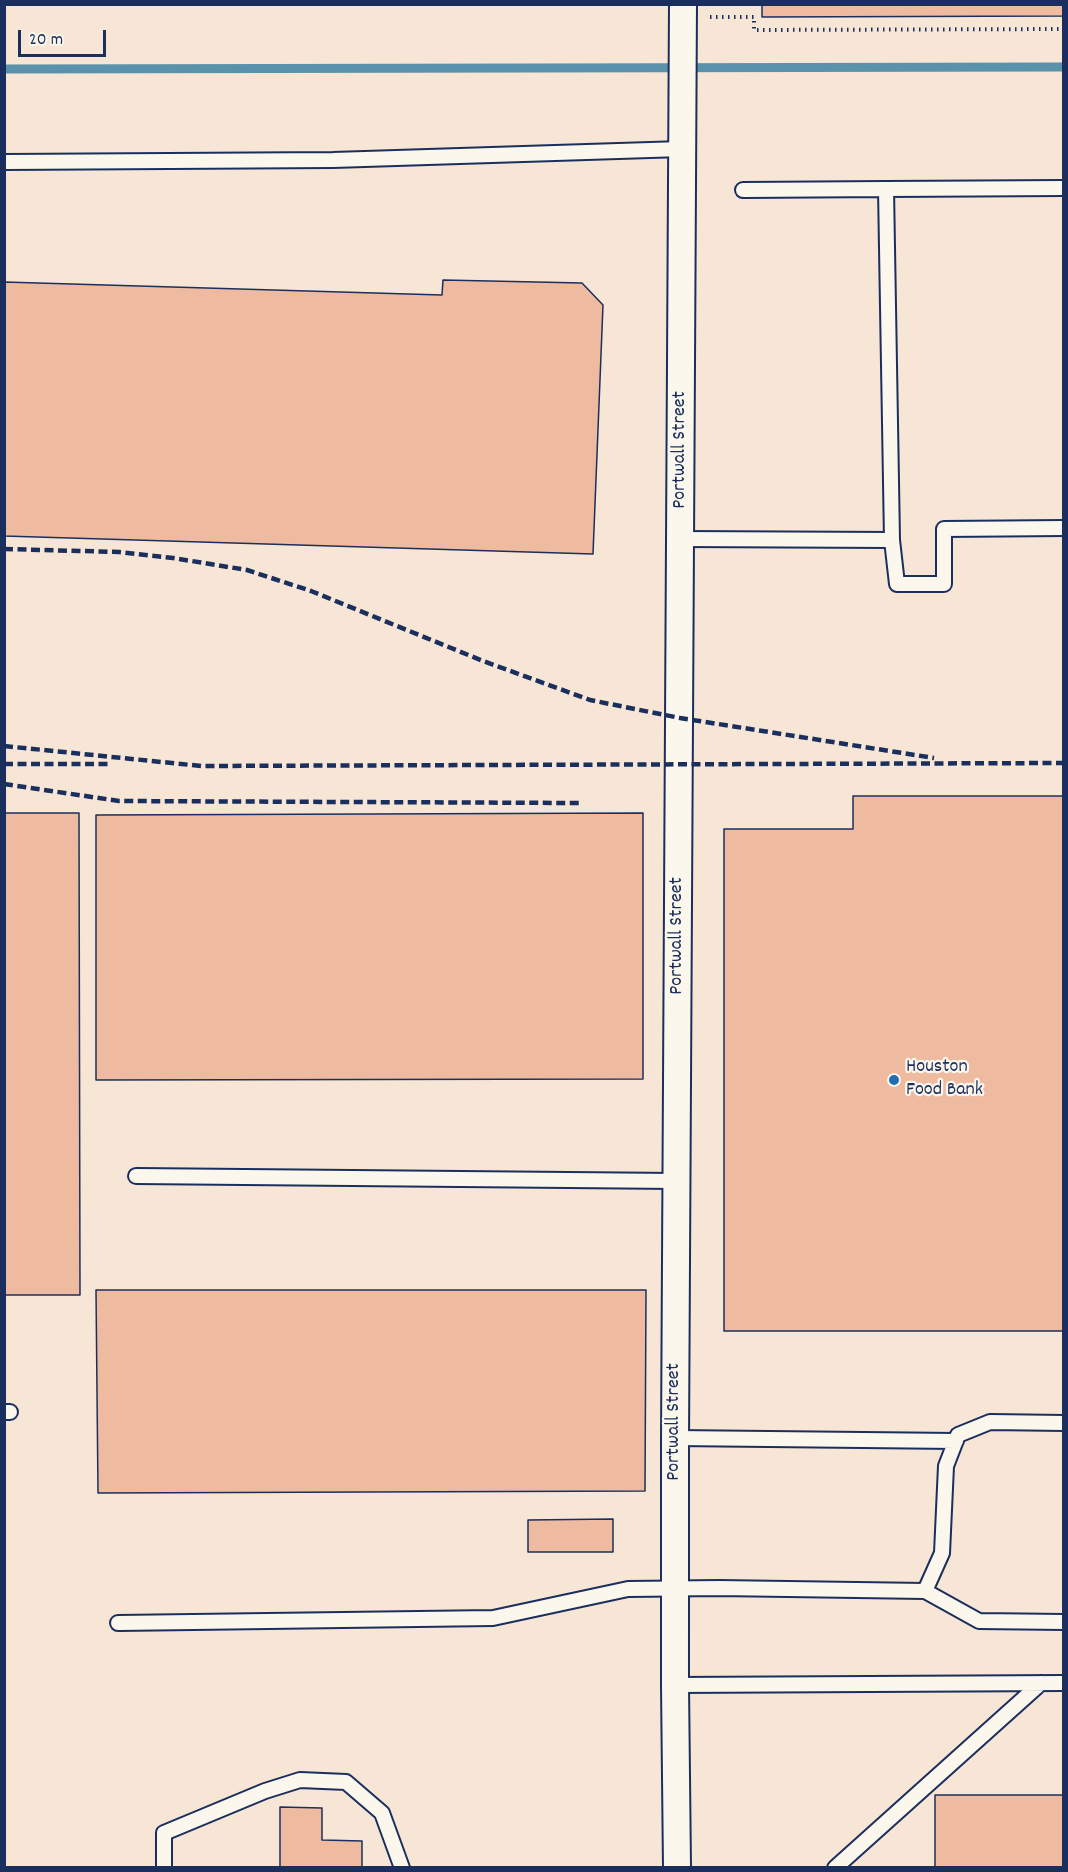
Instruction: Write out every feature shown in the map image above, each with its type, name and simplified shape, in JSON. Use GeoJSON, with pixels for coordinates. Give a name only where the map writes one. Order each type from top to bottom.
{"type":"FeatureCollection","features":[{"type":"Feature","properties":{"kind":"street","name":"Portwall Street"},"geometry":{"type":"LineString","coordinates":[[678,1868],[675,1438],[683,10]]}},
{"type":"Feature","properties":{"kind":"lane"},"geometry":{"type":"LineString","coordinates":[[4,162],[333,160],[682,149]]}},
{"type":"Feature","properties":{"kind":"lane"},"geometry":{"type":"LineString","coordinates":[[743,190],[1064,188]]}},
{"type":"Feature","properties":{"kind":"lane"},"geometry":{"type":"LineString","coordinates":[[886,189],[892,540],[897,584],[944,584],[944,529],[1064,528]]}},
{"type":"Feature","properties":{"kind":"lane"},"geometry":{"type":"LineString","coordinates":[[681,539],[892,540]]}},
{"type":"Feature","properties":{"kind":"lane"},"geometry":{"type":"LineString","coordinates":[[136,1176],[676,1181]]}},
{"type":"Feature","properties":{"kind":"lane"},"geometry":{"type":"LineString","coordinates":[[925,1590],[942,1553],[946,1466],[958,1435],[990,1422],[1064,1423]]}},
{"type":"Feature","properties":{"kind":"lane"},"geometry":{"type":"LineString","coordinates":[[675,1438],[956,1441]]}},
{"type":"Feature","properties":{"kind":"lane"},"geometry":{"type":"LineString","coordinates":[[118,1623],[493,1618],[628,1589],[925,1590],[979,1621],[1064,1622]]}},
{"type":"Feature","properties":{"kind":"lane"},"geometry":{"type":"LineString","coordinates":[[835,1868],[1041,1683]]}},
{"type":"Feature","properties":{"kind":"lane"},"geometry":{"type":"LineString","coordinates":[[675,1685],[1064,1683]]}},
{"type":"Feature","properties":{"kind":"lane"},"geometry":{"type":"LineString","coordinates":[[164,1868],[164,1833],[265,1791],[300,1780],[346,1782],[382,1813],[402,1868]]}},
{"type":"Feature","properties":{"kind":"path"},"geometry":{"type":"LineString","coordinates":[[683,10],[754,17],[754,30],[1064,29]]}},
{"type":"Feature","properties":{"kind":"shaded area"},"geometry":{"type":"Polygon","coordinates":[[[5,5],[1063,5],[1063,1867],[5,1867],[5,5]]]}},
{"type":"Feature","properties":{"kind":"building"},"geometry":{"type":"Polygon","coordinates":[[[762,4],[1064,4],[1064,16],[762,17],[762,4]]]}},
{"type":"Feature","properties":{"kind":"building"},"geometry":{"type":"Polygon","coordinates":[[[443,280],[582,283],[603,305],[593,554],[4,536],[4,282],[442,295],[443,280]]]}},
{"type":"Feature","properties":{"kind":"building","name":"Houston Food Bank"},"geometry":{"type":"Polygon","coordinates":[[[853,796],[1064,796],[1064,1331],[724,1331],[724,829],[853,829],[853,796]]]}},
{"type":"Feature","properties":{"kind":"building"},"geometry":{"type":"Polygon","coordinates":[[[4,813],[79,813],[80,1295],[4,1295],[4,813]]]}},
{"type":"Feature","properties":{"kind":"building"},"geometry":{"type":"Polygon","coordinates":[[[643,813],[643,1079],[96,1080],[96,815],[643,813]]]}},
{"type":"Feature","properties":{"kind":"building"},"geometry":{"type":"Polygon","coordinates":[[[96,1290],[646,1290],[645,1491],[98,1493],[96,1290]]]}},
{"type":"Feature","properties":{"kind":"building"},"geometry":{"type":"Polygon","coordinates":[[[613,1519],[613,1552],[528,1552],[528,1520],[613,1519]]]}},
{"type":"Feature","properties":{"kind":"building"},"geometry":{"type":"Polygon","coordinates":[[[935,1795],[1064,1795],[1064,1868],[935,1868],[935,1795]]]}},
{"type":"Feature","properties":{"kind":"building"},"geometry":{"type":"Polygon","coordinates":[[[280,1807],[322,1808],[322,1840],[362,1841],[362,1868],[280,1868],[280,1807]]]}},
{"type":"Feature","properties":{"kind":"waterway"},"geometry":{"type":"LineString","coordinates":[[4,69],[1064,67]]}},
{"type":"Feature","properties":{"kind":"railway"},"geometry":{"type":"LineString","coordinates":[[4,549],[119,552],[247,570],[311,591],[483,661],[590,700],[680,718],[934,758]]}},
{"type":"Feature","properties":{"kind":"railway"},"geometry":{"type":"LineString","coordinates":[[4,746],[201,766],[1064,763]]}},
{"type":"Feature","properties":{"kind":"railway"},"geometry":{"type":"LineString","coordinates":[[4,764],[108,764]]}},
{"type":"Feature","properties":{"kind":"railway"},"geometry":{"type":"LineString","coordinates":[[4,784],[119,801],[579,803]]}},
{"type":"Feature","properties":{"kind":"place","name":"Houston Food Bank"},"geometry":{"type":"Point","coordinates":[894,1080]}}]}
